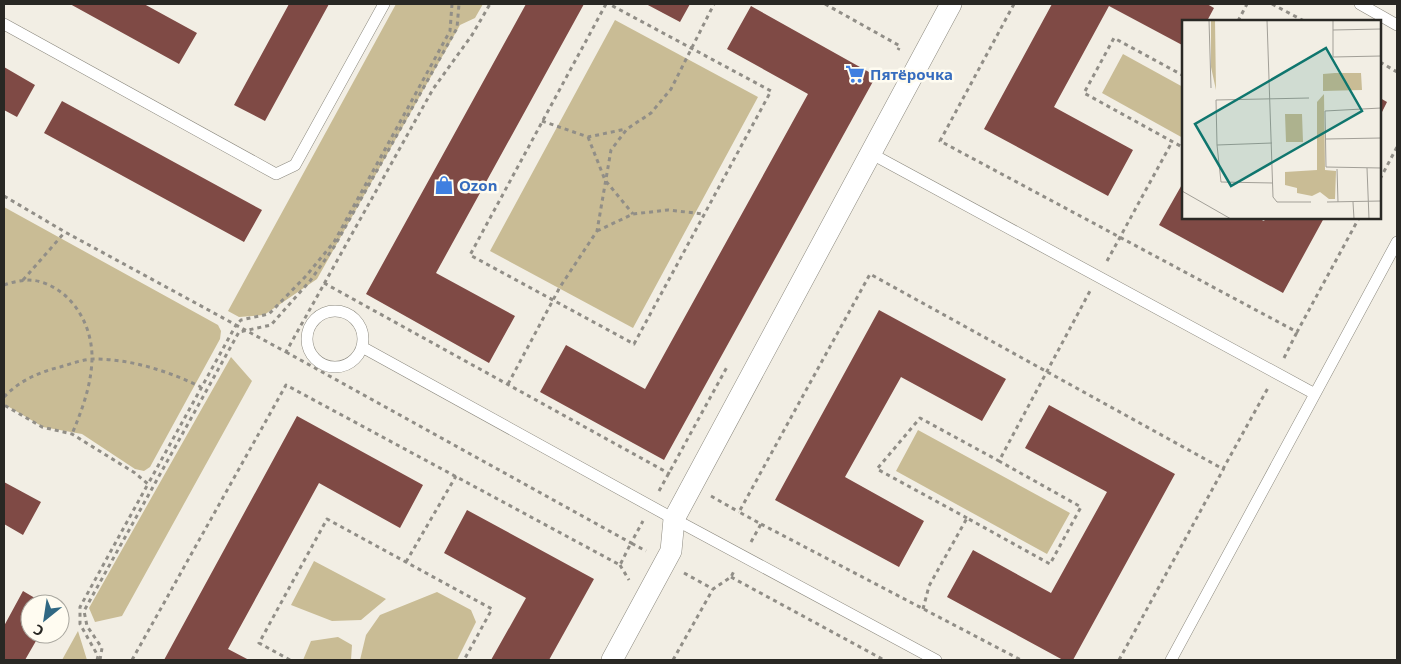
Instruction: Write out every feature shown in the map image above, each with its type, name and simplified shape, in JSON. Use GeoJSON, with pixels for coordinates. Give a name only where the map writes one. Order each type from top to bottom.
{"type":"FeatureCollection","features":[{"type":"Feature","properties":{"kind":"street"},"geometry":{"type":"LineString","coordinates":[[612,660],[672,550],[674,519],[691,486],[948,10]]}},
{"type":"Feature","properties":{"kind":"lane"},"geometry":{"type":"LineString","coordinates":[[4,24],[276,174],[295,165],[384,4]]}},
{"type":"Feature","properties":{"kind":"lane"},"geometry":{"type":"LineString","coordinates":[[1360,4],[1397,25]]}},
{"type":"Feature","properties":{"kind":"lane"},"geometry":{"type":"LineString","coordinates":[[870,153],[1315,394]]}},
{"type":"Feature","properties":{"kind":"lane"},"geometry":{"type":"LineString","coordinates":[[1171,660],[1397,242]]}},
{"type":"Feature","properties":{"kind":"lane"},"geometry":{"type":"LineString","coordinates":[[339,311],[348,314],[361,327],[362,346],[359,354],[353,361],[336,367],[328,366],[313,356],[307,340],[309,330],[313,322],[320,315],[339,311]]}},
{"type":"Feature","properties":{"kind":"lane"},"geometry":{"type":"LineString","coordinates":[[362,346],[674,519],[936,660]]}},
{"type":"Feature","properties":{"kind":"path"},"geometry":{"type":"LineString","coordinates":[[99,660],[80,624],[80,607],[236,325],[241,320],[269,314],[306,276],[334,242],[450,31],[452,4]]}},
{"type":"Feature","properties":{"kind":"path"},"geometry":{"type":"LineString","coordinates":[[99,660],[102,648],[87,626],[84,611],[240,332],[270,325],[310,281],[334,247],[457,28],[459,4]]}},
{"type":"Feature","properties":{"kind":"path"},"geometry":{"type":"LineString","coordinates":[[286,352],[433,90],[472,35],[490,4]]}},
{"type":"Feature","properties":{"kind":"path"},"geometry":{"type":"LineString","coordinates":[[608,4],[771,91],[634,344],[470,256],[542,121],[608,4]]}},
{"type":"Feature","properties":{"kind":"path"},"geometry":{"type":"LineString","coordinates":[[542,121],[588,137],[626,128],[651,113],[671,89],[714,4]]}},
{"type":"Feature","properties":{"kind":"path"},"geometry":{"type":"LineString","coordinates":[[825,4],[900,46],[896,55]]}},
{"type":"Feature","properties":{"kind":"path"},"geometry":{"type":"LineString","coordinates":[[1014,4],[940,141],[1297,332],[1358,219]]}},
{"type":"Feature","properties":{"kind":"path"},"geometry":{"type":"LineString","coordinates":[[1239,20],[1248,4]]}},
{"type":"Feature","properties":{"kind":"path"},"geometry":{"type":"LineString","coordinates":[[1272,4],[1302,20]]}},
{"type":"Feature","properties":{"kind":"path"},"geometry":{"type":"LineString","coordinates":[[1182,75],[1114,38],[1084,92],[1182,147]]}},
{"type":"Feature","properties":{"kind":"path"},"geometry":{"type":"LineString","coordinates":[[1381,63],[1397,72]]}},
{"type":"Feature","properties":{"kind":"path"},"geometry":{"type":"LineString","coordinates":[[508,384],[553,300],[597,231],[610,150],[626,128]]}},
{"type":"Feature","properties":{"kind":"path"},"geometry":{"type":"LineString","coordinates":[[588,137],[605,180],[633,214]]}},
{"type":"Feature","properties":{"kind":"path"},"geometry":{"type":"LineString","coordinates":[[999,461],[1172,142]]}},
{"type":"Feature","properties":{"kind":"path"},"geometry":{"type":"LineString","coordinates":[[1381,178],[1397,147]]}},
{"type":"Feature","properties":{"kind":"path"},"geometry":{"type":"LineString","coordinates":[[4,196],[65,232],[631,543],[730,362]]}},
{"type":"Feature","properties":{"kind":"path"},"geometry":{"type":"LineString","coordinates":[[597,231],[633,214],[668,210],[704,214]]}},
{"type":"Feature","properties":{"kind":"path"},"geometry":{"type":"LineString","coordinates":[[22,280],[65,232]]}},
{"type":"Feature","properties":{"kind":"path"},"geometry":{"type":"LineString","coordinates":[[4,285],[22,280],[40,281],[61,291],[73,302],[84,320],[90,339],[92,359],[86,402],[72,434]]}},
{"type":"Feature","properties":{"kind":"path"},"geometry":{"type":"LineString","coordinates":[[324,283],[738,512]]}},
{"type":"Feature","properties":{"kind":"path"},"geometry":{"type":"LineString","coordinates":[[4,398],[10,390],[40,372],[92,359],[128,363],[163,370],[201,387]]}},
{"type":"Feature","properties":{"kind":"path"},"geometry":{"type":"LineString","coordinates":[[4,406],[42,427],[72,434],[135,473],[148,484]]}},
{"type":"Feature","properties":{"kind":"path"},"geometry":{"type":"LineString","coordinates":[[920,418],[999,461],[1081,508],[1050,564],[877,470],[920,418]]}},
{"type":"Feature","properties":{"kind":"path"},"geometry":{"type":"LineString","coordinates":[[1119,660],[1226,464]]}},
{"type":"Feature","properties":{"kind":"path"},"geometry":{"type":"LineString","coordinates":[[406,562],[456,476]]}},
{"type":"Feature","properties":{"kind":"path"},"geometry":{"type":"LineString","coordinates":[[923,609],[929,586],[967,518]]}},
{"type":"Feature","properties":{"kind":"path"},"geometry":{"type":"LineString","coordinates":[[290,660],[259,643],[327,519],[492,610],[464,660]]}},
{"type":"Feature","properties":{"kind":"path"},"geometry":{"type":"LineString","coordinates":[[761,524],[1021,660]]}},
{"type":"Feature","properties":{"kind":"path"},"geometry":{"type":"LineString","coordinates":[[731,577],[884,660]]}},
{"type":"Feature","properties":{"kind":"path"},"geometry":{"type":"LineString","coordinates":[[673,660],[713,588]]}},
{"type":"Feature","properties":{"kind":"shaded area"},"geometry":{"type":"Polygon","coordinates":[[[396,4],[483,4],[475,18],[460,25],[317,279],[264,315],[239,317],[228,311],[396,4]]]}},
{"type":"Feature","properties":{"kind":"shaded area"},"geometry":{"type":"Polygon","coordinates":[[[615,20],[758,97],[633,328],[490,251],[615,20]]]}},
{"type":"Feature","properties":{"kind":"shaded area"},"geometry":{"type":"Polygon","coordinates":[[[1123,54],[1182,86],[1182,137],[1102,93],[1123,54]]]}},
{"type":"Feature","properties":{"kind":"shaded area"},"geometry":{"type":"Polygon","coordinates":[[[4,207],[218,325],[221,331],[220,339],[150,467],[144,471],[135,469],[82,434],[43,427],[4,404],[4,207]]]}},
{"type":"Feature","properties":{"kind":"shaded area"},"geometry":{"type":"Polygon","coordinates":[[[231,357],[252,381],[122,616],[95,622],[89,608],[231,357]]]}},
{"type":"Feature","properties":{"kind":"shaded area"},"geometry":{"type":"Polygon","coordinates":[[[918,430],[1070,513],[1047,554],[896,471],[918,430]]]}},
{"type":"Feature","properties":{"kind":"shaded area"},"geometry":{"type":"Polygon","coordinates":[[[314,561],[386,599],[361,620],[332,621],[291,605],[314,561]]]}},
{"type":"Feature","properties":{"kind":"shaded area"},"geometry":{"type":"Polygon","coordinates":[[[437,592],[471,610],[476,622],[457,660],[360,660],[366,635],[380,615],[437,592]]]}},
{"type":"Feature","properties":{"kind":"shaded area"},"geometry":{"type":"Polygon","coordinates":[[[78,631],[87,660],[62,660],[78,631]]]}},
{"type":"Feature","properties":{"kind":"shaded area"},"geometry":{"type":"Polygon","coordinates":[[[338,637],[352,645],[351,660],[303,660],[311,641],[338,637]]]}},
{"type":"Feature","properties":{"kind":"building"},"geometry":{"type":"Polygon","coordinates":[[[70,4],[144,4],[197,33],[179,64],[70,4]]]}},
{"type":"Feature","properties":{"kind":"building"},"geometry":{"type":"Polygon","coordinates":[[[289,4],[329,4],[265,121],[234,105],[289,4]]]}},
{"type":"Feature","properties":{"kind":"building"},"geometry":{"type":"Polygon","coordinates":[[[526,4],[584,4],[436,273],[515,316],[489,363],[366,294],[526,4]]]}},
{"type":"Feature","properties":{"kind":"building"},"geometry":{"type":"Polygon","coordinates":[[[646,4],[690,4],[680,22],[646,4]]]}},
{"type":"Feature","properties":{"kind":"building"},"geometry":{"type":"Polygon","coordinates":[[[1052,4],[1207,4],[1214,8],[1208,20],[1182,20],[1182,45],[1109,6],[1054,107],[1133,150],[1108,196],[984,129],[1052,4]]]}},
{"type":"Feature","properties":{"kind":"building"},"geometry":{"type":"Polygon","coordinates":[[[751,6],[876,76],[664,460],[540,392],[566,345],[645,389],[808,94],[727,49],[751,6]]]}},
{"type":"Feature","properties":{"kind":"building"},"geometry":{"type":"Polygon","coordinates":[[[4,67],[35,85],[17,117],[4,110],[4,67]]]}},
{"type":"Feature","properties":{"kind":"building"},"geometry":{"type":"Polygon","coordinates":[[[1381,99],[1387,102],[1381,114],[1381,99]]]}},
{"type":"Feature","properties":{"kind":"building"},"geometry":{"type":"Polygon","coordinates":[[[62,101],[262,210],[244,242],[44,133],[62,101]]]}},
{"type":"Feature","properties":{"kind":"building"},"geometry":{"type":"Polygon","coordinates":[[[1182,185],[1182,219],[1259,219],[1264,221],[1265,219],[1323,219],[1283,293],[1159,225],[1182,185]]]}},
{"type":"Feature","properties":{"kind":"building"},"geometry":{"type":"Polygon","coordinates":[[[879,310],[1006,379],[982,421],[901,377],[845,477],[924,521],[899,567],[775,500],[879,310]]]}},
{"type":"Feature","properties":{"kind":"building"},"geometry":{"type":"Polygon","coordinates":[[[1049,405],[1175,474],[1073,660],[1063,660],[947,597],[973,550],[1051,593],[1107,492],[1025,448],[1049,405]]]}},
{"type":"Feature","properties":{"kind":"building"},"geometry":{"type":"Polygon","coordinates":[[[297,416],[423,485],[400,528],[319,483],[228,649],[249,660],[164,660],[297,416]]]}},
{"type":"Feature","properties":{"kind":"building"},"geometry":{"type":"Polygon","coordinates":[[[4,482],[41,502],[23,535],[4,524],[4,482]]]}},
{"type":"Feature","properties":{"kind":"building"},"geometry":{"type":"Polygon","coordinates":[[[467,510],[594,579],[549,660],[491,660],[526,598],[444,553],[467,510]]]}},
{"type":"Feature","properties":{"kind":"building"},"geometry":{"type":"Polygon","coordinates":[[[20,597],[20,644],[34,644],[25,660],[4,660],[4,626],[20,597]]]}},
{"type":"Feature","properties":{"kind":"place","name":"Пятёрочка"},"geometry":{"type":"Point","coordinates":[855,74]}},
{"type":"Feature","properties":{"kind":"place","name":"Ozon"},"geometry":{"type":"Point","coordinates":[444,185]}}]}
